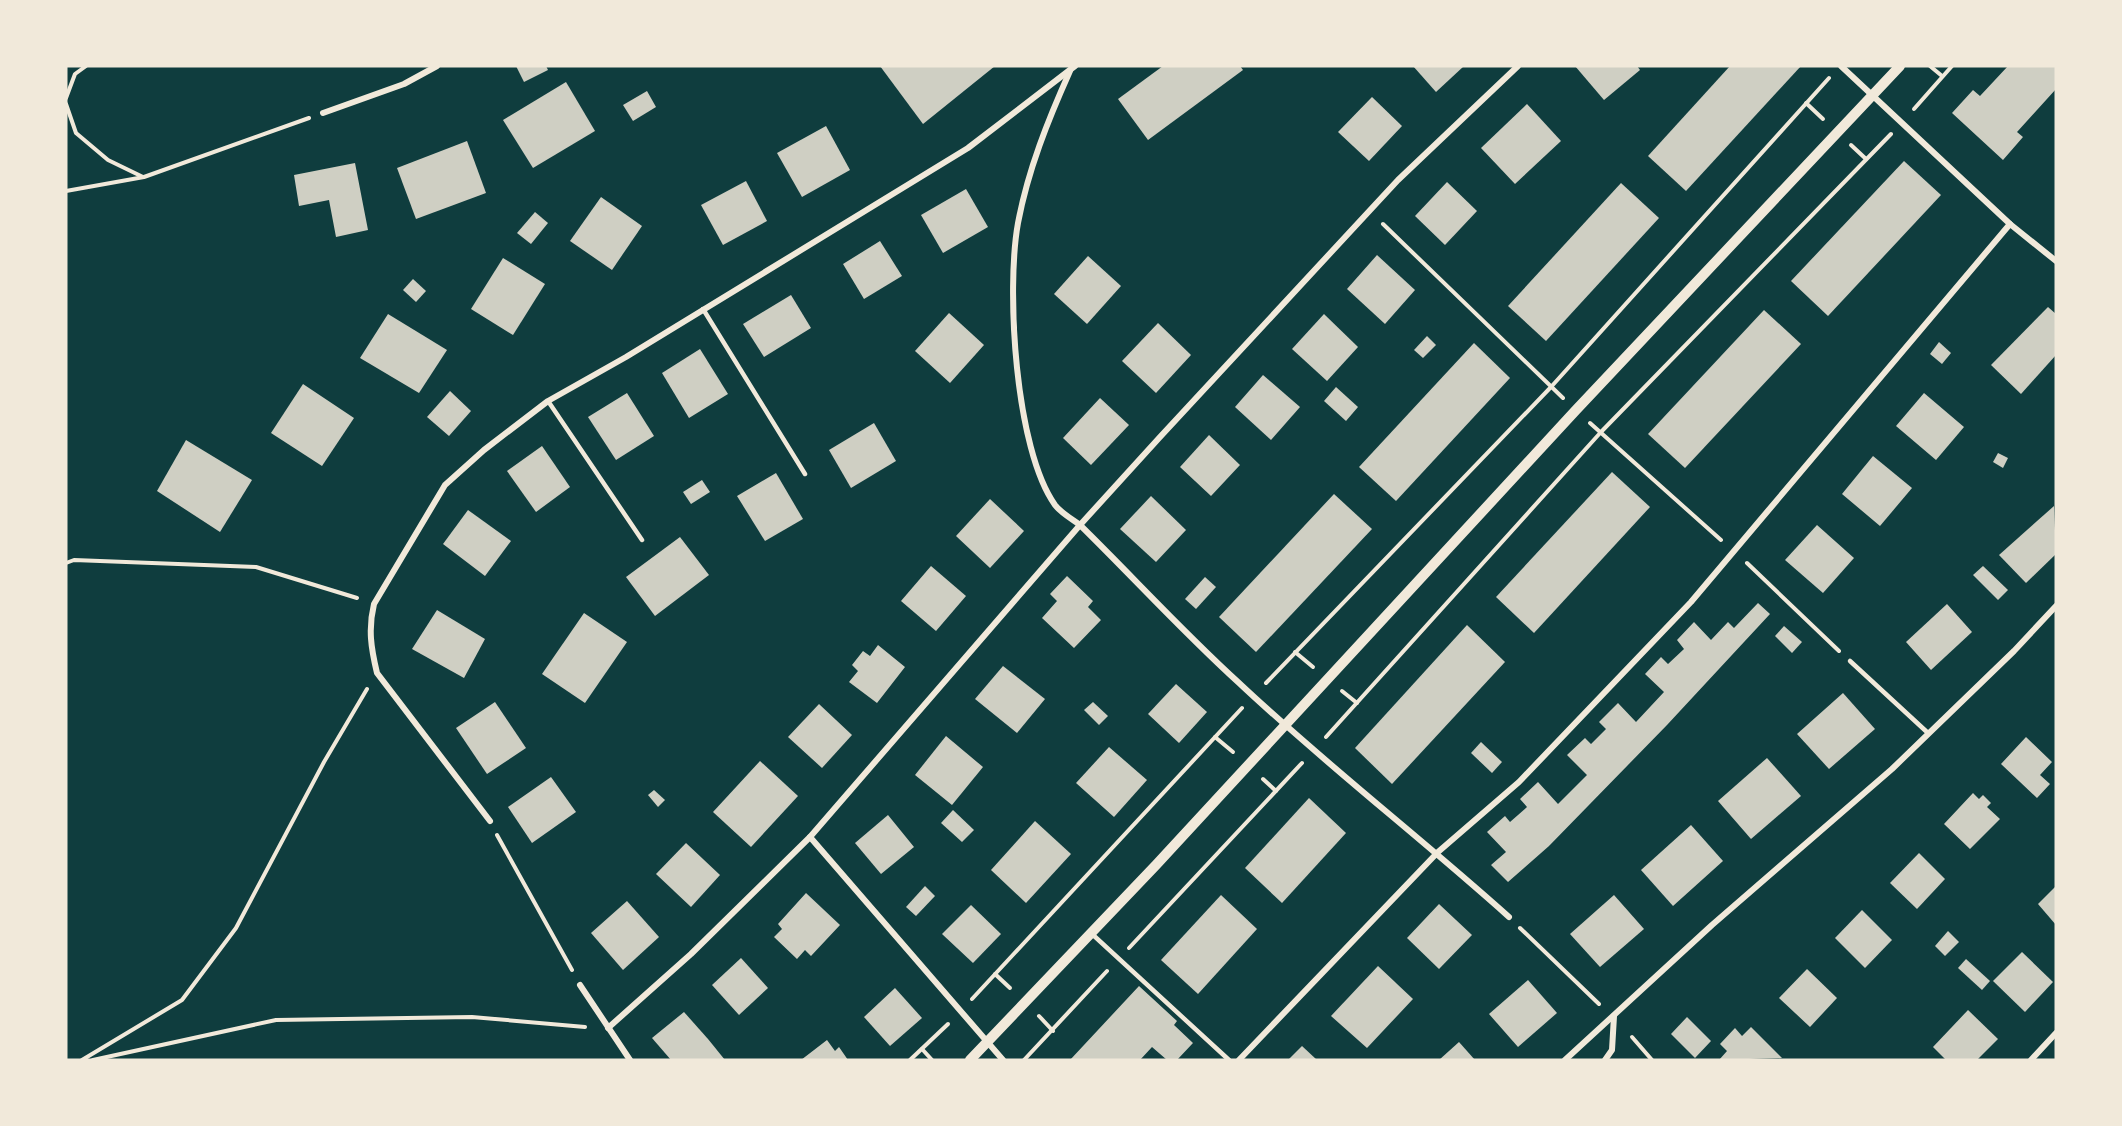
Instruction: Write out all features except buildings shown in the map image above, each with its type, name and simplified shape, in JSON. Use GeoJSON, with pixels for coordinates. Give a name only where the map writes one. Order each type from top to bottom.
{"type":"FeatureCollection","features":[{"type":"Feature","properties":{"kind":"street"},"geometry":{"type":"LineString","coordinates":[[323,113],[404,84],[437,66]]}},
{"type":"Feature","properties":{"kind":"street"},"geometry":{"type":"LineString","coordinates":[[608,1028],[691,954],[810,837],[1080,525],[1369,211],[1518,66]]}},
{"type":"Feature","properties":{"kind":"street"},"geometry":{"type":"LineString","coordinates":[[1841,66],[2010,224],[2056,261]]}},
{"type":"Feature","properties":{"kind":"street"},"geometry":{"type":"LineString","coordinates":[[970,1060],[1092,933],[1576,410],[1900,66]]}},
{"type":"Feature","properties":{"kind":"street"},"geometry":{"type":"LineString","coordinates":[[490,821],[377,673],[370,648],[369,625],[374,604],[445,485],[484,450],[548,401],[968,148],[1072,68]]}},
{"type":"Feature","properties":{"kind":"street"},"geometry":{"type":"LineString","coordinates":[[1072,68],[1046,126],[1018,223],[1011,296],[1018,370],[1027,426],[1040,474],[1056,506],[1080,525],[1253,696],[1286,723],[1327,763],[1438,852],[1509,917]]}},
{"type":"Feature","properties":{"kind":"street"},"geometry":{"type":"LineString","coordinates":[[1239,1060],[1438,852],[1519,782],[1735,552],[2010,224]]}},
{"type":"Feature","properties":{"kind":"street"},"geometry":{"type":"LineString","coordinates":[[1565,1060],[1712,925],[1892,769],[2056,606]]}},
{"type":"Feature","properties":{"kind":"street"},"geometry":{"type":"LineString","coordinates":[[810,837],[1003,1060]]}},
{"type":"Feature","properties":{"kind":"street"},"geometry":{"type":"LineString","coordinates":[[580,985],[630,1060]]}},
{"type":"Feature","properties":{"kind":"street"},"geometry":{"type":"LineString","coordinates":[[1605,1060],[1612,1050],[1614,1016]]}},
{"type":"Feature","properties":{"kind":"street"},"geometry":{"type":"LineString","coordinates":[[2031,1060],[2056,1033]]}},
{"type":"Feature","properties":{"kind":"lane"},"geometry":{"type":"LineString","coordinates":[[703,309],[805,474]]}},
{"type":"Feature","properties":{"kind":"lane"},"geometry":{"type":"LineString","coordinates":[[548,401],[642,540]]}},
{"type":"Feature","properties":{"kind":"lane"},"geometry":{"type":"LineString","coordinates":[[1850,661],[1928,734]]}},
{"type":"Feature","properties":{"kind":"lane"},"geometry":{"type":"LineString","coordinates":[[1092,933],[1229,1060]]}},
{"type":"Feature","properties":{"kind":"path"},"geometry":{"type":"LineString","coordinates":[[66,98],[75,74],[86,66]]}},
{"type":"Feature","properties":{"kind":"path"},"geometry":{"type":"LineString","coordinates":[[1930,66],[1942,76]]}},
{"type":"Feature","properties":{"kind":"path"},"geometry":{"type":"LineString","coordinates":[[1024,1060],[1314,750],[1601,432],[1903,122],[1952,66]]}},
{"type":"Feature","properties":{"kind":"path"},"geometry":{"type":"LineString","coordinates":[[910,1060],[960,1012],[1253,696],[1551,387],[1833,74]]}},
{"type":"Feature","properties":{"kind":"path"},"geometry":{"type":"LineString","coordinates":[[66,104],[76,133],[108,160],[144,177]]}},
{"type":"Feature","properties":{"kind":"path"},"geometry":{"type":"LineString","coordinates":[[66,191],[144,177],[323,113]]}},
{"type":"Feature","properties":{"kind":"path"},"geometry":{"type":"LineString","coordinates":[[1369,211],[1551,387],[1735,552],[1850,661]]}},
{"type":"Feature","properties":{"kind":"path"},"geometry":{"type":"LineString","coordinates":[[66,562],[74,560],[256,567],[374,604]]}},
{"type":"Feature","properties":{"kind":"path"},"geometry":{"type":"LineString","coordinates":[[82,1060],[182,1000],[236,928],[324,762],[377,673]]}},
{"type":"Feature","properties":{"kind":"path"},"geometry":{"type":"LineString","coordinates":[[490,821],[580,985]]}},
{"type":"Feature","properties":{"kind":"path"},"geometry":{"type":"LineString","coordinates":[[1509,917],[1563,972],[1614,1016]]}},
{"type":"Feature","properties":{"kind":"path"},"geometry":{"type":"LineString","coordinates":[[93,1060],[276,1020],[472,1017],[608,1028]]}},
{"type":"Feature","properties":{"kind":"path"},"geometry":{"type":"LineString","coordinates":[[922,1049],[932,1060]]}}]}
